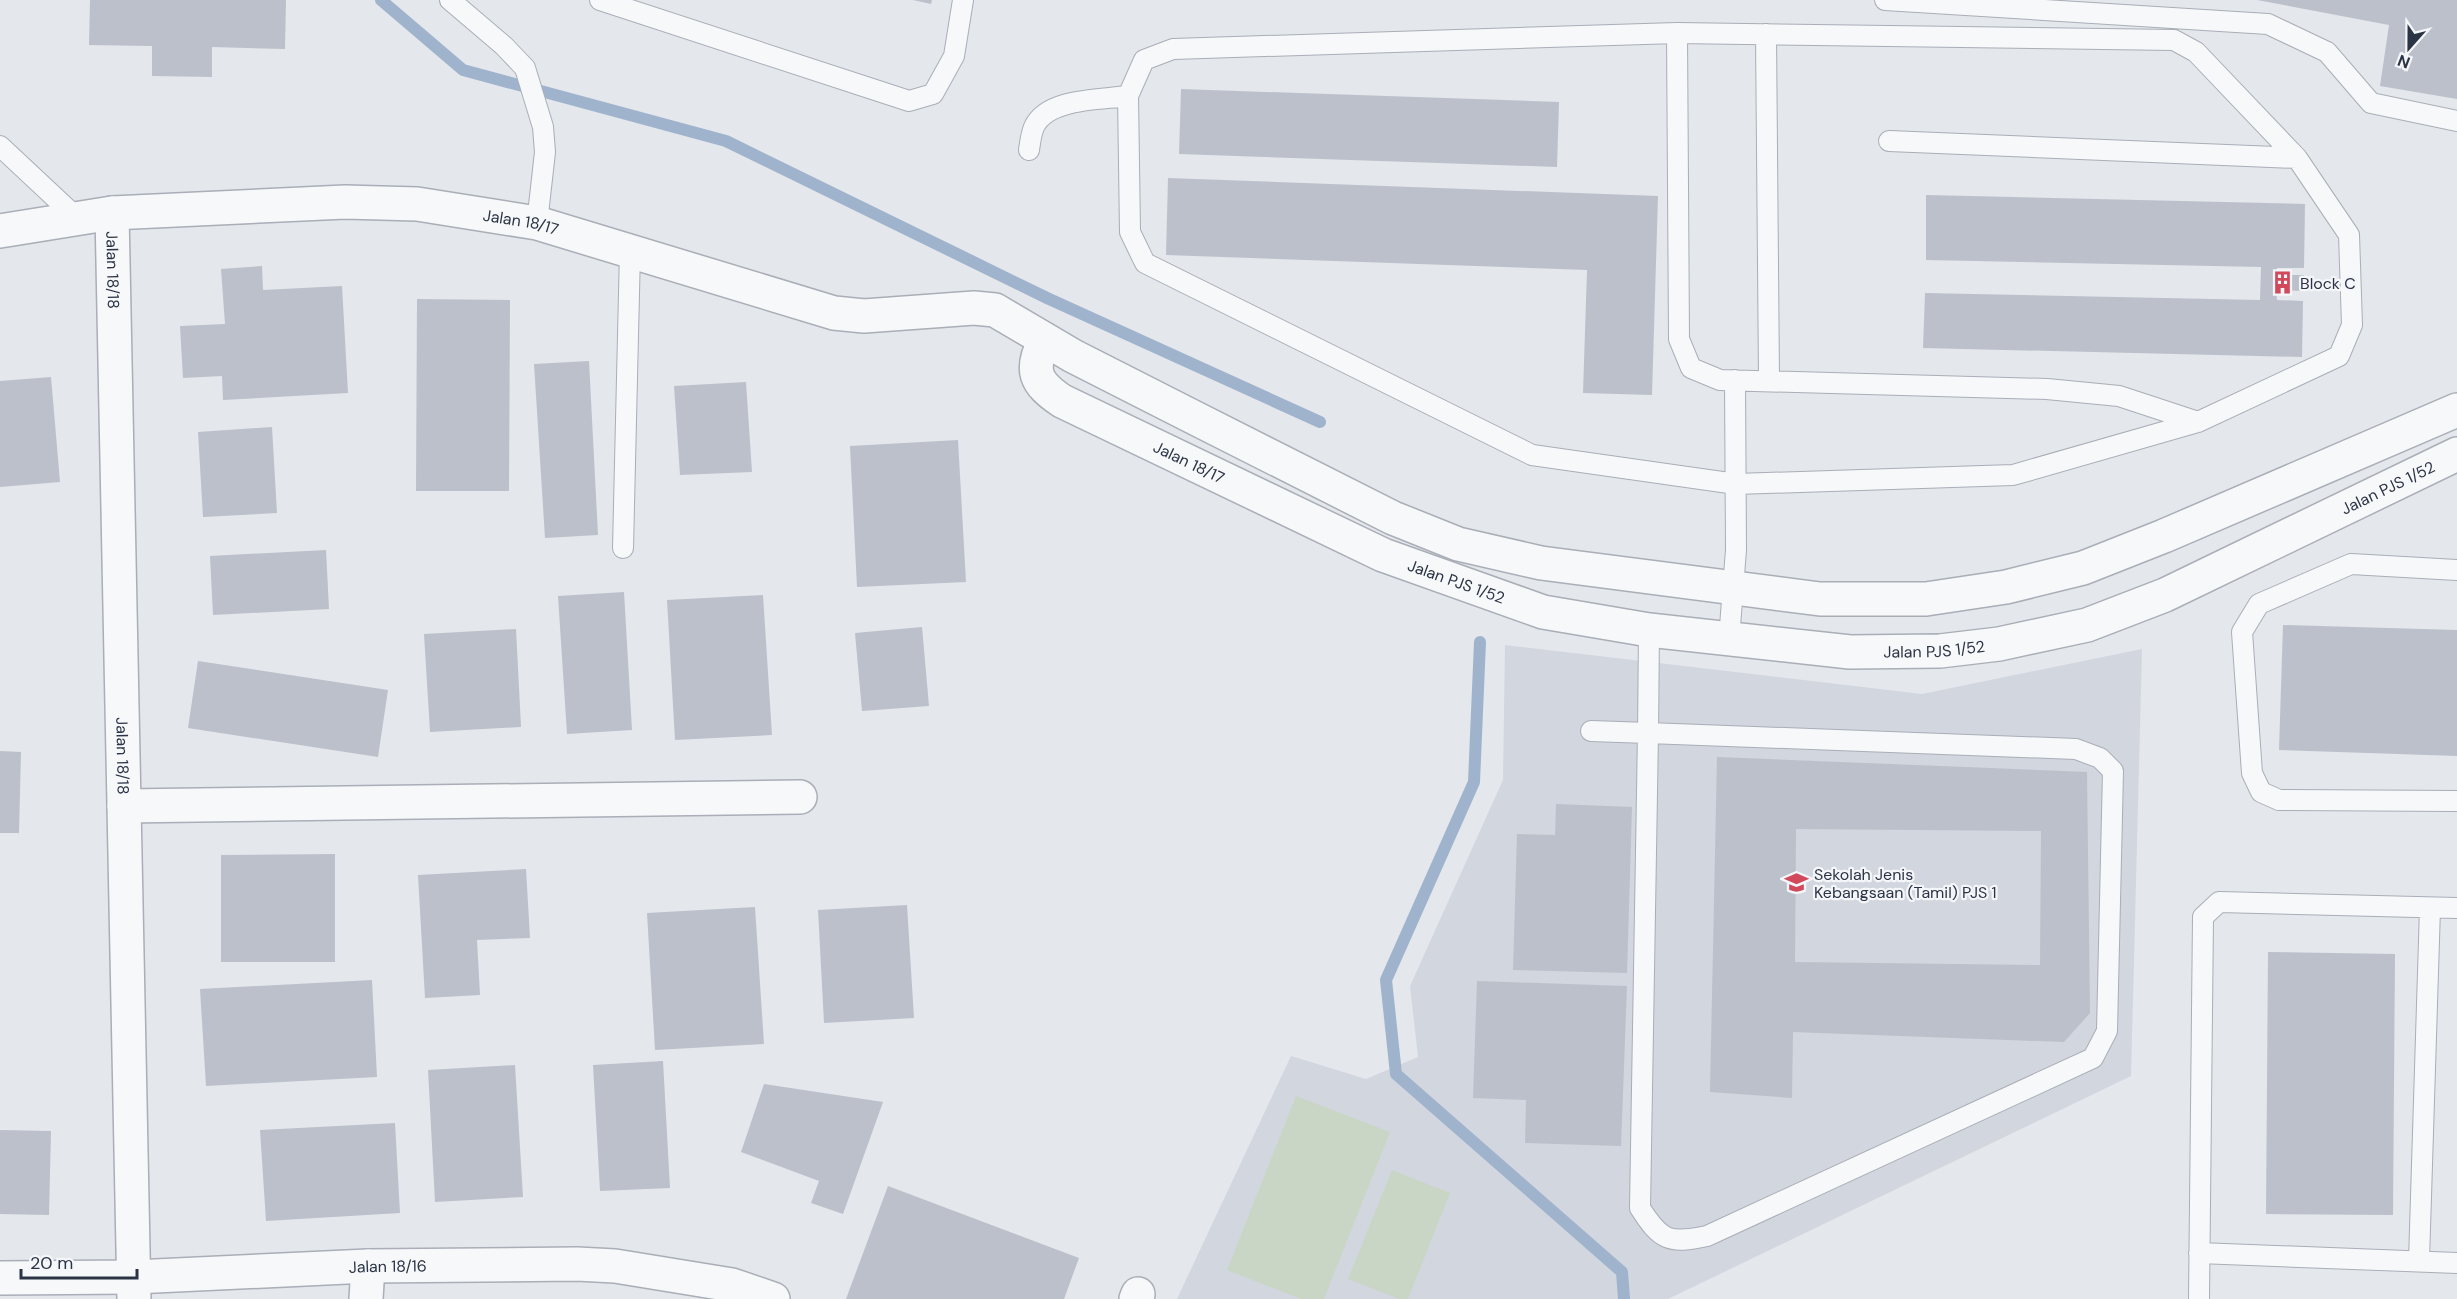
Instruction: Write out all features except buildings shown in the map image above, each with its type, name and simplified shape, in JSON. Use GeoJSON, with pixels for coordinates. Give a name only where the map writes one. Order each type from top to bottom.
{"type":"FeatureCollection","features":[{"type":"Feature","properties":{"kind":"street","name":"Jalan 18/17"},"geometry":{"type":"LineString","coordinates":[[0,231],[112,213],[345,202],[417,204],[537,223],[834,313],[864,316],[974,308],[996,310],[1036,334],[1038,381],[1062,401],[1383,555]]}},
{"type":"Feature","properties":{"kind":"street","name":"Jalan 18/18"},"geometry":{"type":"LineString","coordinates":[[112,213],[134,1288]]}},
{"type":"Feature","properties":{"kind":"street"},"geometry":{"type":"LineString","coordinates":[[1036,334],[1393,518],[1458,544],[1541,563],[1820,599],[1926,599],[2006,587],[2083,568],[2164,536],[2457,410]]}},
{"type":"Feature","properties":{"kind":"street","name":"Jalan PJS 1/52"},"geometry":{"type":"LineString","coordinates":[[1383,555],[1542,612],[1649,630],[1850,652],[1940,651],[2000,644],[2087,625],[2165,595],[2457,454]]}},
{"type":"Feature","properties":{"kind":"street"},"geometry":{"type":"LineString","coordinates":[[1383,555],[1393,518]]}},
{"type":"Feature","properties":{"kind":"street"},"geometry":{"type":"LineString","coordinates":[[124,806],[800,797]]}},
{"type":"Feature","properties":{"kind":"street","name":"Jalan 18/16"},"geometry":{"type":"LineString","coordinates":[[0,1278],[134,1288],[368,1266],[577,1264],[615,1266],[732,1285],[773,1299]]}},
{"type":"Feature","properties":{"kind":"street"},"geometry":{"type":"LineString","coordinates":[[366,1299],[368,1266]]}},
{"type":"Feature","properties":{"kind":"lane"},"geometry":{"type":"LineString","coordinates":[[450,0],[504,46],[525,68],[543,127],[545,152],[537,223]]}},
{"type":"Feature","properties":{"kind":"lane"},"geometry":{"type":"LineString","coordinates":[[600,0],[909,101],[933,94],[954,57],[963,0]]}},
{"type":"Feature","properties":{"kind":"lane"},"geometry":{"type":"LineString","coordinates":[[1885,0],[2268,24],[2328,52],[2371,103],[2457,121]]}},
{"type":"Feature","properties":{"kind":"lane"},"geometry":{"type":"LineString","coordinates":[[1677,33],[1679,339],[1691,368],[1720,380],[2046,389],[2119,396],[2198,422]]}},
{"type":"Feature","properties":{"kind":"lane"},"geometry":{"type":"LineString","coordinates":[[1677,33],[2174,40],[2196,52],[2297,158],[2349,235],[2352,325],[2339,356],[2198,422],[2013,475],[1736,484],[1532,455],[1145,262],[1130,232],[1128,96],[1144,60],[1173,49],[1677,33]]}},
{"type":"Feature","properties":{"kind":"lane"},"geometry":{"type":"LineString","coordinates":[[1766,34],[1769,380]]}},
{"type":"Feature","properties":{"kind":"lane"},"geometry":{"type":"LineString","coordinates":[[1029,150],[1034,127],[1052,108],[1065,104],[1128,96]]}},
{"type":"Feature","properties":{"kind":"lane"},"geometry":{"type":"LineString","coordinates":[[1889,141],[2297,158]]}},
{"type":"Feature","properties":{"kind":"lane"},"geometry":{"type":"LineString","coordinates":[[0,146],[78,219]]}},
{"type":"Feature","properties":{"kind":"lane"},"geometry":{"type":"LineString","coordinates":[[623,548],[630,251]]}},
{"type":"Feature","properties":{"kind":"lane"},"geometry":{"type":"LineString","coordinates":[[1729,639],[1736,550],[1735,380]]}},
{"type":"Feature","properties":{"kind":"lane"},"geometry":{"type":"LineString","coordinates":[[2457,570],[2350,564],[2259,604],[2242,632],[2252,773],[2261,792],[2279,800],[2457,801]]}},
{"type":"Feature","properties":{"kind":"lane"},"geometry":{"type":"LineString","coordinates":[[1591,730],[1648,733],[2076,749],[2100,758],[2113,771],[2107,1031],[2093,1058],[1707,1236],[1681,1241],[1655,1232],[1640,1208],[1648,733],[1649,630]]}},
{"type":"Feature","properties":{"kind":"lane"},"geometry":{"type":"LineString","coordinates":[[2199,1299],[2203,917],[2220,902],[2457,908]]}},
{"type":"Feature","properties":{"kind":"lane"},"geometry":{"type":"LineString","coordinates":[[2419,1261],[2430,908]]}},
{"type":"Feature","properties":{"kind":"lane"},"geometry":{"type":"LineString","coordinates":[[2199,1253],[2457,1263]]}},
{"type":"Feature","properties":{"kind":"shaded area","name":"Sekolah Jenis Kebangsaan (Tamil) PJS 1"},"geometry":{"type":"Polygon","coordinates":[[[1505,645],[1922,694],[2142,649],[2131,1076],[1668,1299],[1177,1299],[1291,1056],[1366,1079],[1418,1057],[1410,986],[1503,780],[1505,645]]]}},
{"type":"Feature","properties":{"kind":"green space"},"geometry":{"type":"Polygon","coordinates":[[[1296,1096],[1390,1132],[1324,1299],[1301,1299],[1227,1270],[1296,1096]]]}},
{"type":"Feature","properties":{"kind":"green space"},"geometry":{"type":"Polygon","coordinates":[[[1392,1170],[1450,1193],[1408,1299],[1399,1299],[1348,1279],[1392,1170]]]}},
{"type":"Feature","properties":{"kind":"waterway"},"geometry":{"type":"LineString","coordinates":[[381,0],[463,70],[726,141],[1047,298],[1320,422]]}},
{"type":"Feature","properties":{"kind":"waterway"},"geometry":{"type":"LineString","coordinates":[[1480,642],[1474,782],[1386,980],[1396,1074],[1622,1272],[1624,1299]]}},
{"type":"Feature","properties":{"kind":"place","name":"Block C"},"geometry":{"type":"Point","coordinates":[2282,283]}},
{"type":"Feature","properties":{"kind":"place","name":"Sekolah Jenis Kebangsaan (Tamil) PJS 1"},"geometry":{"type":"Point","coordinates":[1796,883]}}]}
